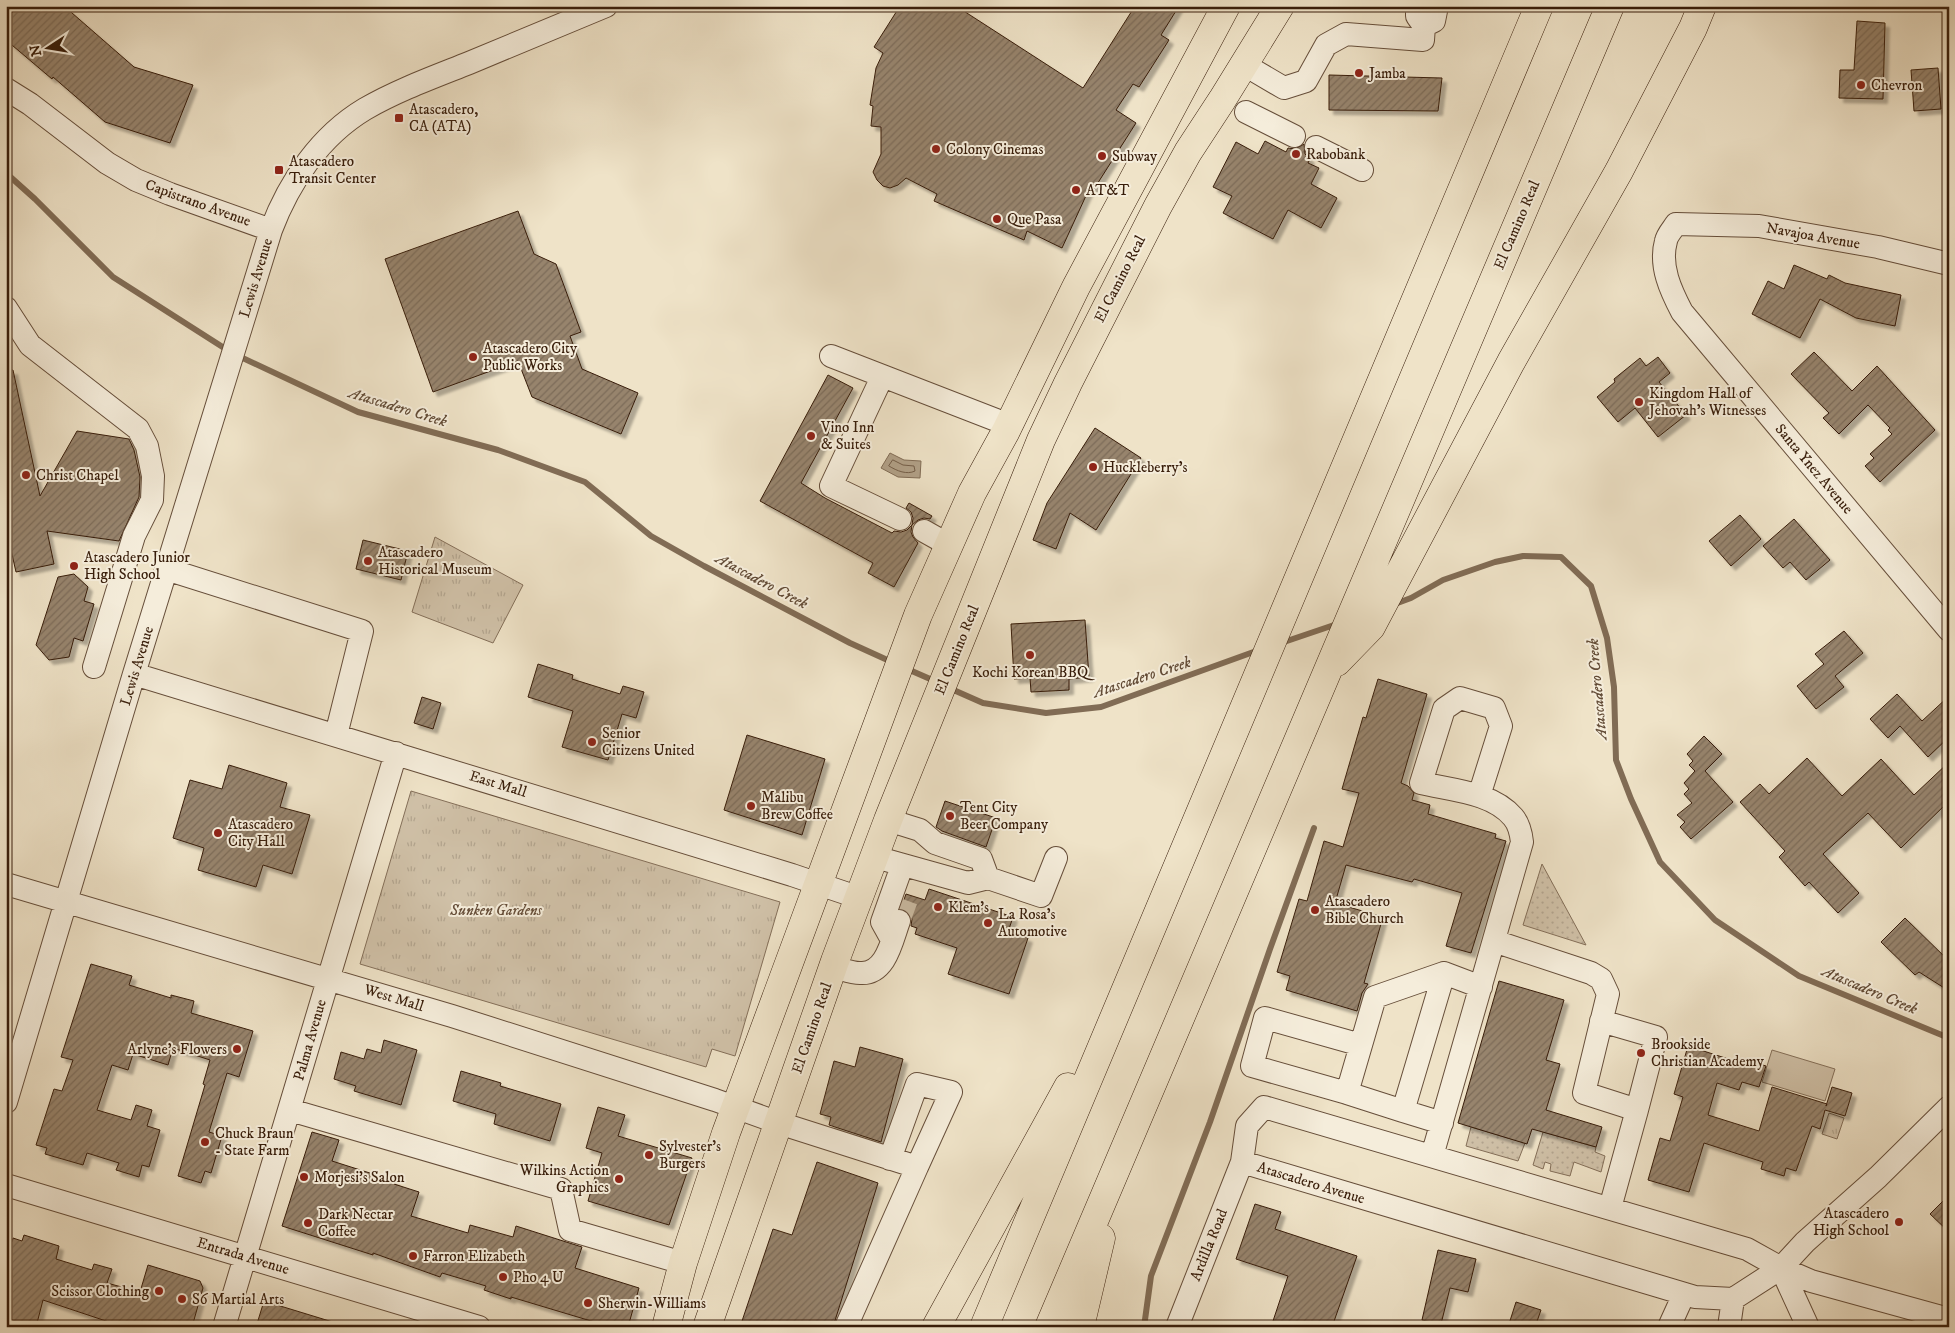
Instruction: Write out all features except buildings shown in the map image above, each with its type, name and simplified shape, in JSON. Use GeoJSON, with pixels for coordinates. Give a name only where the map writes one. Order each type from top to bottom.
{"type":"FeatureCollection","features":[{"type":"Feature","properties":{"kind":"main road"},"geometry":{"type":"LineString","coordinates":[[666,1327],[683,1263],[736,1107],[894,678],[949,544],[972,493],[1009,425],[1076,287],[1226,6]]}},
{"type":"Feature","properties":{"kind":"main road","name":"El Camino Real"},"geometry":{"type":"LineString","coordinates":[[707,1327],[833,967],[888,820],[1041,440],[1158,206],[1188,152],[1280,6]]}},
{"type":"Feature","properties":{"kind":"main road"},"geometry":{"type":"LineString","coordinates":[[984,1327],[1539,6]]}},
{"type":"Feature","properties":{"kind":"main road","name":"El Camino Real"},"geometry":{"type":"LineString","coordinates":[[1049,1327],[1610,6]]}},
{"type":"Feature","properties":{"kind":"main road"},"geometry":{"type":"LineString","coordinates":[[1326,674],[1371,627],[1511,362],[1618,171],[1702,6]]}},
{"type":"Feature","properties":{"kind":"main road"},"geometry":{"type":"LineString","coordinates":[[936,1327],[1138,961]]}},
{"type":"Feature","properties":{"kind":"main road"},"geometry":{"type":"LineString","coordinates":[[1080,1327],[1118,1167]]}},
{"type":"Feature","properties":{"kind":"street","name":"Capistrano Avenue"},"geometry":{"type":"LineString","coordinates":[[6,88],[107,163],[136,180],[271,230],[285,196],[306,163],[333,134],[364,110],[399,92],[606,6]]}},
{"type":"Feature","properties":{"kind":"street"},"geometry":{"type":"LineString","coordinates":[[1243,64],[1284,88],[1306,81],[1326,45],[1346,34],[1423,40],[1421,16],[1434,21],[1437,6]]}},
{"type":"Feature","properties":{"kind":"street"},"geometry":{"type":"LineString","coordinates":[[1246,112],[1294,136]]}},
{"type":"Feature","properties":{"kind":"street"},"geometry":{"type":"LineString","coordinates":[[1316,147],[1362,170]]}},
{"type":"Feature","properties":{"kind":"street","name":"Navajoa Avenue"},"geometry":{"type":"LineString","coordinates":[[1676,224],[1758,226],[1878,248],[1949,264]]}},
{"type":"Feature","properties":{"kind":"street","name":"Santa Ynez Avenue"},"geometry":{"type":"LineString","coordinates":[[1676,224],[1666,240],[1664,259],[1669,286],[1682,312],[1949,630]]}},
{"type":"Feature","properties":{"kind":"street","name":"Lewis Avenue"},"geometry":{"type":"LineString","coordinates":[[6,1102],[134,674],[271,230]]}},
{"type":"Feature","properties":{"kind":"street"},"geometry":{"type":"LineString","coordinates":[[6,308],[30,345],[138,429],[147,446],[154,476],[152,500],[134,536],[94,668]]}},
{"type":"Feature","properties":{"kind":"street"},"geometry":{"type":"LineString","coordinates":[[831,356],[1009,425]]}},
{"type":"Feature","properties":{"kind":"street"},"geometry":{"type":"LineString","coordinates":[[882,377],[831,486],[900,519]]}},
{"type":"Feature","properties":{"kind":"street"},"geometry":{"type":"LineString","coordinates":[[924,531],[949,544]]}},
{"type":"Feature","properties":{"kind":"street"},"geometry":{"type":"LineString","coordinates":[[166,569],[362,632],[336,736]]}},
{"type":"Feature","properties":{"kind":"street","name":"East Mall"},"geometry":{"type":"LineString","coordinates":[[134,674],[818,883],[860,898]]}},
{"type":"Feature","properties":{"kind":"street"},"geometry":{"type":"LineString","coordinates":[[1432,1156],[1522,842],[1520,828],[1513,817],[1497,804],[1479,796],[1421,783],[1444,709],[1460,698],[1494,708],[1501,726],[1479,796]]}},
{"type":"Feature","properties":{"kind":"street","name":"Palma Avenue"},"geometry":{"type":"LineString","coordinates":[[224,1327],[396,753]]}},
{"type":"Feature","properties":{"kind":"street"},"geometry":{"type":"LineString","coordinates":[[888,820],[920,830],[935,843],[981,859],[988,878]]}},
{"type":"Feature","properties":{"kind":"street"},"geometry":{"type":"LineString","coordinates":[[875,857],[968,883],[988,878],[1041,896],[1056,858]]}},
{"type":"Feature","properties":{"kind":"street"},"geometry":{"type":"LineString","coordinates":[[909,894],[910,868]]}},
{"type":"Feature","properties":{"kind":"street"},"geometry":{"type":"LineString","coordinates":[[833,967],[861,974],[871,971],[883,963],[895,931],[882,922],[910,868]]}},
{"type":"Feature","properties":{"kind":"street","name":"West Mall"},"geometry":{"type":"LineString","coordinates":[[6,884],[452,1016],[736,1107],[890,1160],[917,1167]]}},
{"type":"Feature","properties":{"kind":"street"},"geometry":{"type":"LineString","coordinates":[[1494,941],[1591,973],[1601,979],[1608,994],[1584,1093],[1637,1110]]}},
{"type":"Feature","properties":{"kind":"street"},"geometry":{"type":"LineString","coordinates":[[1347,1093],[1375,997],[1444,973],[1481,987]]}},
{"type":"Feature","properties":{"kind":"street"},"geometry":{"type":"LineString","coordinates":[[1403,1111],[1444,973]]}},
{"type":"Feature","properties":{"kind":"street"},"geometry":{"type":"LineString","coordinates":[[1361,1045],[1265,1018],[1252,1066],[1442,1123]]}},
{"type":"Feature","properties":{"kind":"street"},"geometry":{"type":"LineString","coordinates":[[1601,1021],[1656,1037],[1610,1208]]}},
{"type":"Feature","properties":{"kind":"street"},"geometry":{"type":"LineString","coordinates":[[846,1327],[951,1092],[917,1084],[890,1160]]}},
{"type":"Feature","properties":{"kind":"street","name":"Atascadero Avenue"},"geometry":{"type":"LineString","coordinates":[[1733,1299],[1695,1297],[1684,1294],[1242,1162],[1247,1126],[1264,1107],[1747,1249],[1781,1268],[1811,1281],[1949,1319]]}},
{"type":"Feature","properties":{"kind":"street"},"geometry":{"type":"LineString","coordinates":[[1729,1327],[1733,1299],[1781,1268],[1805,1242],[1878,1177],[1949,1107]]}},
{"type":"Feature","properties":{"kind":"street"},"geometry":{"type":"LineString","coordinates":[[290,1110],[562,1189],[570,1230],[683,1263]]}},
{"type":"Feature","properties":{"kind":"street","name":"Ardilla Road"},"geometry":{"type":"LineString","coordinates":[[1177,1327],[1242,1162]]}},
{"type":"Feature","properties":{"kind":"street","name":"Entrada Avenue"},"geometry":{"type":"LineString","coordinates":[[6,1185],[480,1327]]}},
{"type":"Feature","properties":{"kind":"street"},"geometry":{"type":"LineString","coordinates":[[1781,1268],[1808,1327]]}},
{"type":"Feature","properties":{"kind":"street"},"geometry":{"type":"LineString","coordinates":[[1668,1327],[1684,1294]]}},
{"type":"Feature","properties":{"kind":"green space"},"geometry":{"type":"Polygon","coordinates":[[[435,537],[523,585],[493,643],[412,612],[435,537]]]}},
{"type":"Feature","properties":{"kind":"green space","name":"Sunken Gardens"},"geometry":{"type":"Polygon","coordinates":[[[411,791],[780,902],[735,1056],[712,1049],[706,1067],[360,964],[411,791]]]}},
{"type":"Feature","properties":{"kind":"green space"},"geometry":{"type":"Polygon","coordinates":[[[1542,864],[1586,945],[1523,925],[1542,864]]]}},
{"type":"Feature","properties":{"kind":"green space"},"geometry":{"type":"Polygon","coordinates":[[[1772,1050],[1835,1069],[1825,1101],[1762,1082],[1772,1050]]]}},
{"type":"Feature","properties":{"kind":"green space"},"geometry":{"type":"Polygon","coordinates":[[[1829,1113],[1844,1118],[1837,1139],[1822,1134],[1829,1113]]]}},
{"type":"Feature","properties":{"kind":"green space"},"geometry":{"type":"Polygon","coordinates":[[[1471,1127],[1525,1143],[1518,1161],[1466,1146],[1471,1127]]]}},
{"type":"Feature","properties":{"kind":"green space"},"geometry":{"type":"Polygon","coordinates":[[[1543,1132],[1596,1147],[1595,1152],[1605,1156],[1601,1172],[1574,1162],[1570,1176],[1550,1171],[1551,1164],[1545,1162],[1543,1169],[1533,1165],[1543,1132]]]}},
{"type":"Feature","properties":{"kind":"water"},"geometry":{"type":"Polygon","coordinates":[[[890,453],[904,460],[921,461],[920,478],[898,477],[881,468],[890,453]]]}},
{"type":"Feature","properties":{"kind":"waterway","name":"Atascadero Creek"},"geometry":{"type":"LineString","coordinates":[[6,173],[35,199],[113,277],[232,353],[358,412],[498,450],[585,482],[651,536],[850,643],[894,663]]}},
{"type":"Feature","properties":{"kind":"waterway","name":"Atascadero Creek"},"geometry":{"type":"LineString","coordinates":[[1392,605],[1411,598],[1443,580],[1495,562],[1523,556],[1561,557],[1591,586],[1607,638],[1614,687],[1616,760],[1631,799],[1660,862],[1715,920],[1799,976],[1949,1038]]}},
{"type":"Feature","properties":{"kind":"waterway","name":"Atascadero Creek"},"geometry":{"type":"LineString","coordinates":[[1281,643],[1340,623]]}},
{"type":"Feature","properties":{"kind":"waterway","name":"Atascadero Creek"},"geometry":{"type":"LineString","coordinates":[[949,688],[983,703],[1046,713],[1101,707],[1259,650]]}},
{"type":"Feature","properties":{"kind":"waterway","name":"Atascadero Creek"},"geometry":{"type":"LineString","coordinates":[[905,668],[937,682]]}},
{"type":"Feature","properties":{"kind":"waterway"},"geometry":{"type":"LineString","coordinates":[[1144,1327],[1151,1276],[1210,1122],[1314,828]]}},
{"type":"Feature","properties":{"kind":"tunnel"},"geometry":{"type":"LineString","coordinates":[[899,921],[909,894]]}},
{"type":"Feature","properties":{"kind":"place","name":"Jamba"},"geometry":{"type":"Point","coordinates":[1359,73]}},
{"type":"Feature","properties":{"kind":"place","name":"Chevron"},"geometry":{"type":"Point","coordinates":[1861,85]}},
{"type":"Feature","properties":{"kind":"place","name":"Atascadero, CA (ATA)"},"geometry":{"type":"Point","coordinates":[399,118]}},
{"type":"Feature","properties":{"kind":"place","name":"Colony Cinemas"},"geometry":{"type":"Point","coordinates":[936,149]}},
{"type":"Feature","properties":{"kind":"place","name":"Rabobank"},"geometry":{"type":"Point","coordinates":[1296,154]}},
{"type":"Feature","properties":{"kind":"place","name":"Subway"},"geometry":{"type":"Point","coordinates":[1102,156]}},
{"type":"Feature","properties":{"kind":"place","name":"Atascadero Transit Center"},"geometry":{"type":"Point","coordinates":[279,170]}},
{"type":"Feature","properties":{"kind":"place","name":"AT&T"},"geometry":{"type":"Point","coordinates":[1076,190]}},
{"type":"Feature","properties":{"kind":"place","name":"Que Pasa"},"geometry":{"type":"Point","coordinates":[997,219]}},
{"type":"Feature","properties":{"kind":"place","name":"Atascadero City Public Works"},"geometry":{"type":"Point","coordinates":[473,357]}},
{"type":"Feature","properties":{"kind":"place","name":"Kingdom Hall of Jehovah's Witnesses"},"geometry":{"type":"Point","coordinates":[1639,402]}},
{"type":"Feature","properties":{"kind":"place","name":"Vino Inn & Suites"},"geometry":{"type":"Point","coordinates":[811,436]}},
{"type":"Feature","properties":{"kind":"place","name":"Huckleberry’s"},"geometry":{"type":"Point","coordinates":[1093,467]}},
{"type":"Feature","properties":{"kind":"place","name":"Christ Chapel"},"geometry":{"type":"Point","coordinates":[26,475]}},
{"type":"Feature","properties":{"kind":"place","name":"Atascadero Historical Museum"},"geometry":{"type":"Point","coordinates":[368,561]}},
{"type":"Feature","properties":{"kind":"place","name":"Atascadero Junior High School"},"geometry":{"type":"Point","coordinates":[74,566]}},
{"type":"Feature","properties":{"kind":"place","name":"Kochi Korean BBQ"},"geometry":{"type":"Point","coordinates":[1030,655]}},
{"type":"Feature","properties":{"kind":"place","name":"Senior Citizens United"},"geometry":{"type":"Point","coordinates":[592,742]}},
{"type":"Feature","properties":{"kind":"place","name":"Malibu Brew Coffee"},"geometry":{"type":"Point","coordinates":[751,806]}},
{"type":"Feature","properties":{"kind":"place","name":"Tent City Beer Company"},"geometry":{"type":"Point","coordinates":[950,816]}},
{"type":"Feature","properties":{"kind":"place","name":"Atascadero City Hall"},"geometry":{"type":"Point","coordinates":[218,833]}},
{"type":"Feature","properties":{"kind":"place","name":"Klem's"},"geometry":{"type":"Point","coordinates":[938,907]}},
{"type":"Feature","properties":{"kind":"place","name":"Atascadero Bible Church"},"geometry":{"type":"Point","coordinates":[1315,910]}},
{"type":"Feature","properties":{"kind":"place","name":"La Rosa's Automotive"},"geometry":{"type":"Point","coordinates":[988,923]}},
{"type":"Feature","properties":{"kind":"place","name":"Arlyne's Flowers"},"geometry":{"type":"Point","coordinates":[237,1049]}},
{"type":"Feature","properties":{"kind":"place","name":"Brookside Christian Academy"},"geometry":{"type":"Point","coordinates":[1641,1053]}},
{"type":"Feature","properties":{"kind":"place","name":"Chuck Braun - State Farm"},"geometry":{"type":"Point","coordinates":[205,1142]}},
{"type":"Feature","properties":{"kind":"place","name":"Sylvester's Burgers"},"geometry":{"type":"Point","coordinates":[649,1155]}},
{"type":"Feature","properties":{"kind":"place","name":"Morjesi's Salon"},"geometry":{"type":"Point","coordinates":[304,1177]}},
{"type":"Feature","properties":{"kind":"place","name":"Wilkins Action Graphics"},"geometry":{"type":"Point","coordinates":[619,1179]}},
{"type":"Feature","properties":{"kind":"place","name":"Atascadero High School"},"geometry":{"type":"Point","coordinates":[1899,1222]}},
{"type":"Feature","properties":{"kind":"place","name":"Dark Nectar Coffee"},"geometry":{"type":"Point","coordinates":[308,1223]}},
{"type":"Feature","properties":{"kind":"place","name":"Farron Elizabeth"},"geometry":{"type":"Point","coordinates":[413,1256]}},
{"type":"Feature","properties":{"kind":"place","name":"Pho 4 U"},"geometry":{"type":"Point","coordinates":[503,1277]}},
{"type":"Feature","properties":{"kind":"place","name":"Scissor Clothing"},"geometry":{"type":"Point","coordinates":[159,1291]}},
{"type":"Feature","properties":{"kind":"place","name":"S6 Martial Arts"},"geometry":{"type":"Point","coordinates":[182,1299]}},
{"type":"Feature","properties":{"kind":"place","name":"Sherwin-Williams"},"geometry":{"type":"Point","coordinates":[588,1303]}}]}
